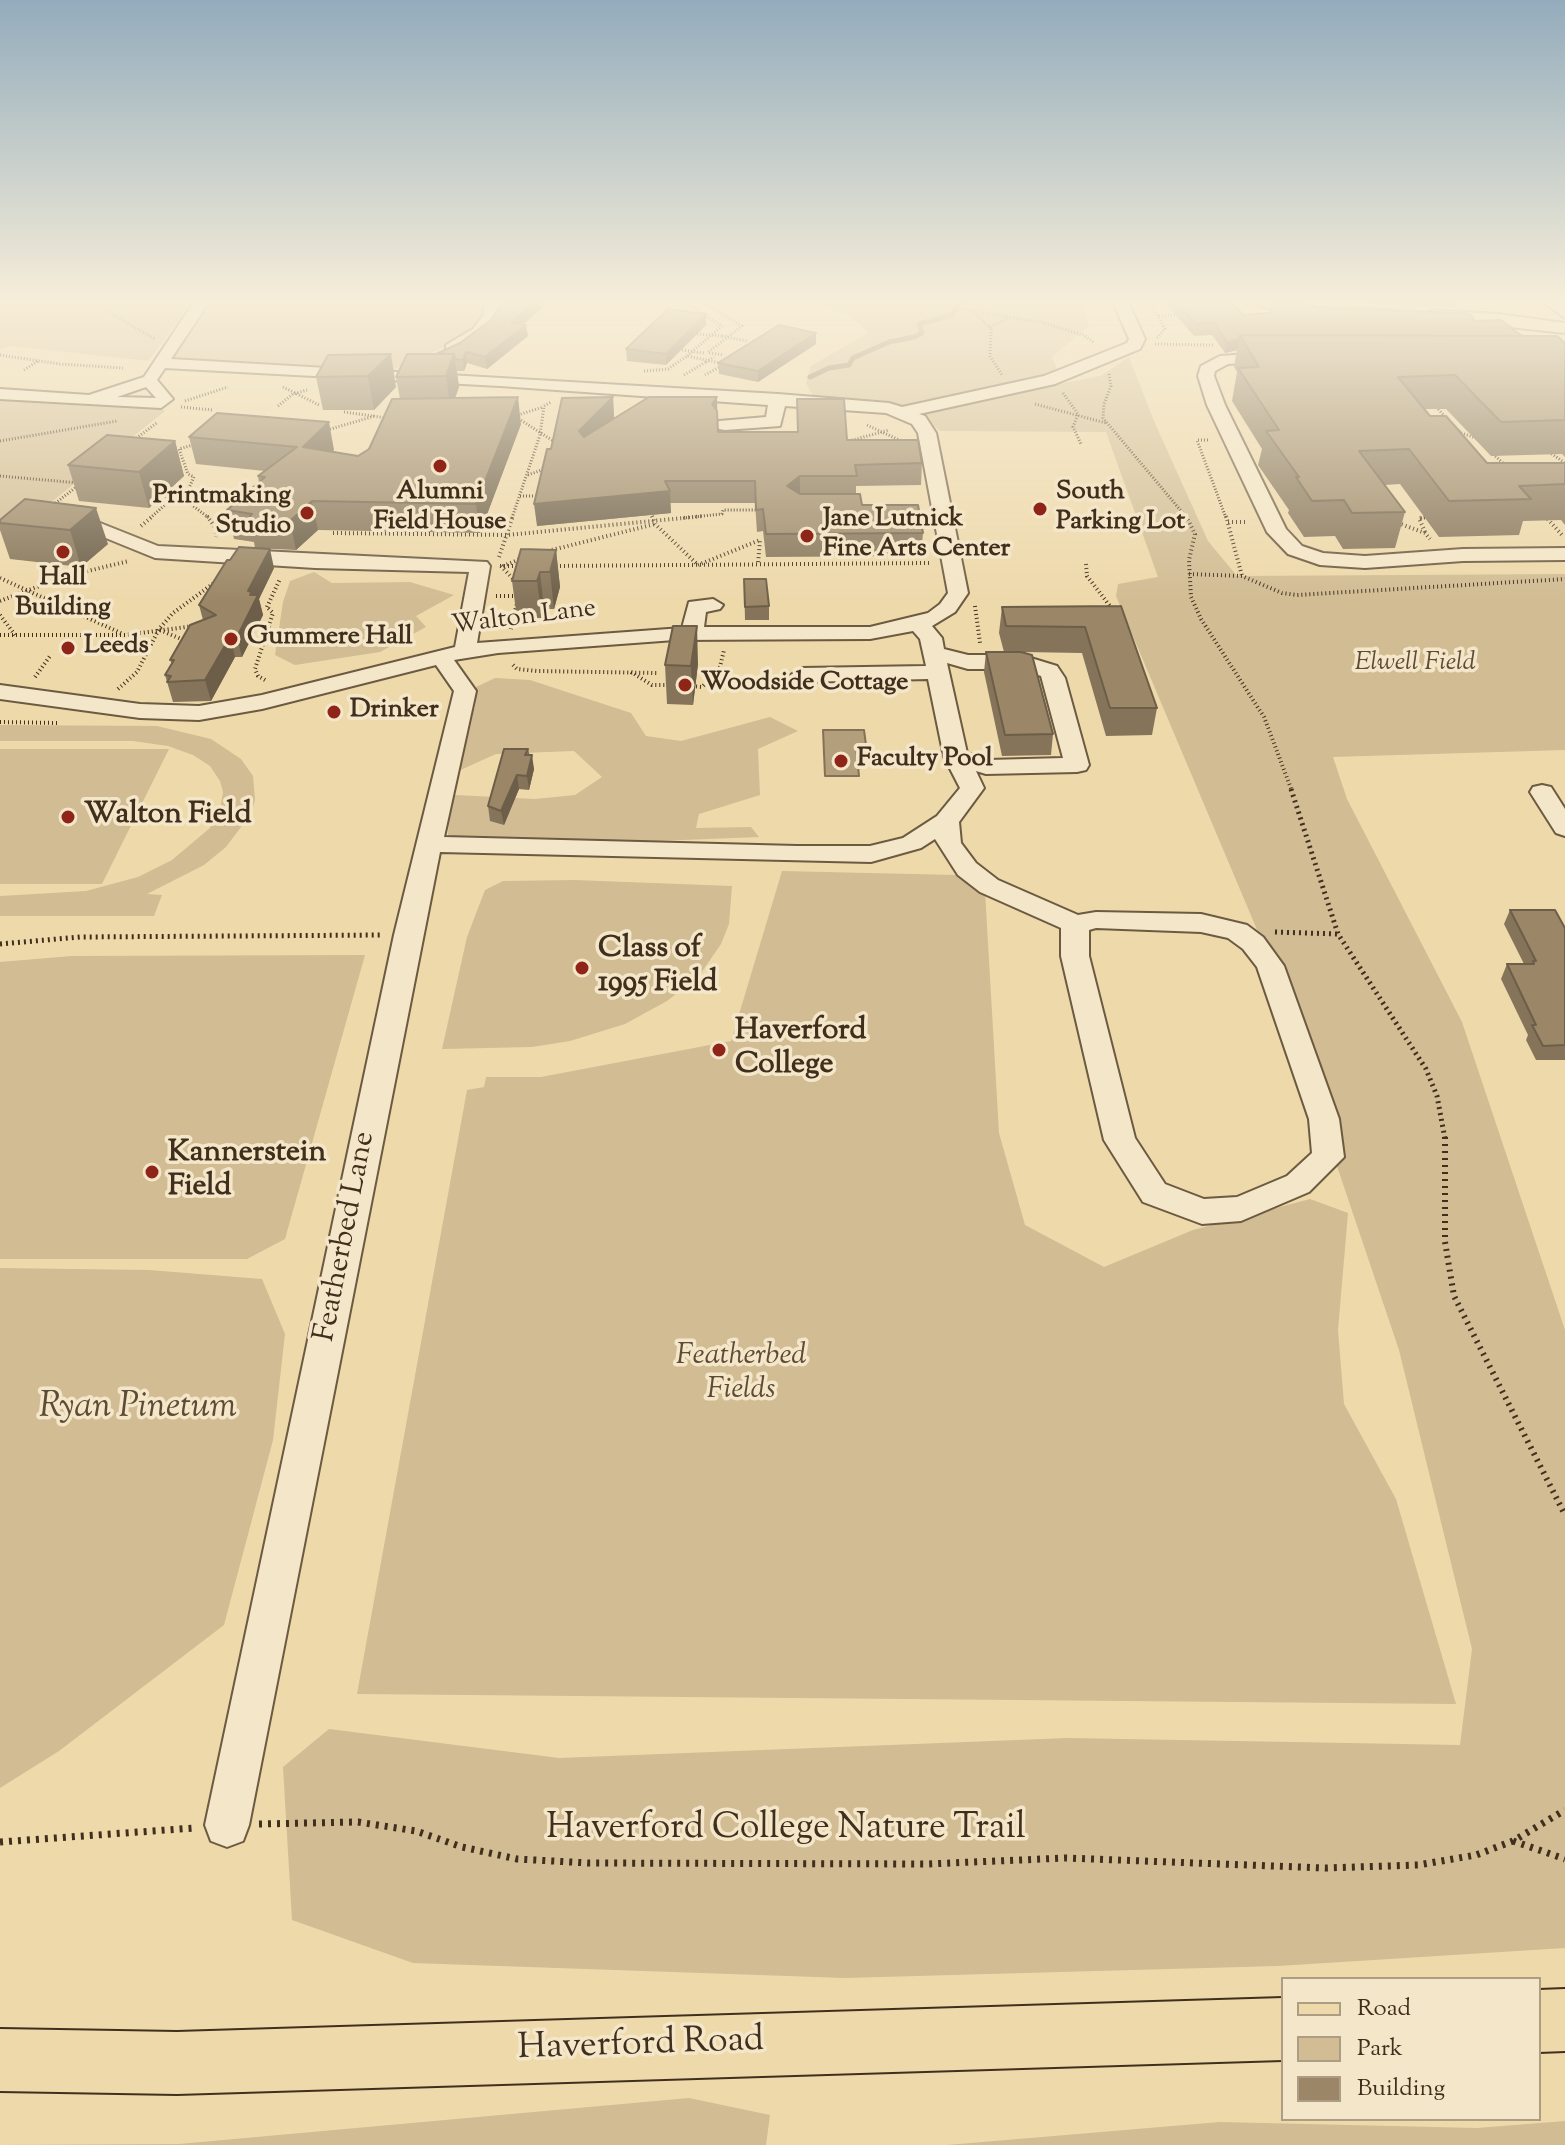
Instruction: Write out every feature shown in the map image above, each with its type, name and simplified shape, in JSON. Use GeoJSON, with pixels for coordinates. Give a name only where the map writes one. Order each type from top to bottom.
{"type":"FeatureCollection","features":[{"type":"Feature","properties":{"kind":"main road"},"geometry":{"type":"LineString","coordinates":[[1541,2021],[1565,2020]]}},
{"type":"Feature","properties":{"kind":"main road","name":"Haverford Road"},"geometry":{"type":"LineString","coordinates":[[0,2060],[177,2063],[1281,2029]]}},
{"type":"Feature","properties":{"kind":"street"},"geometry":{"type":"LineString","coordinates":[[131,402],[169,404]]}},
{"type":"Feature","properties":{"kind":"street"},"geometry":{"type":"LineString","coordinates":[[490,416],[494,402]]}},
{"type":"Feature","properties":{"kind":"street"},"geometry":{"type":"LineString","coordinates":[[725,425],[766,425],[774,422],[777,402]]}},
{"type":"Feature","properties":{"kind":"street"},"geometry":{"type":"LineString","coordinates":[[428,844],[871,854],[912,843],[946,821],[972,788],[956,757],[931,638],[918,624],[935,617],[954,601],[958,583],[955,563],[936,507],[927,433],[919,420],[900,420],[871,405],[826,402]]}},
{"type":"Feature","properties":{"kind":"street"},"geometry":{"type":"LineString","coordinates":[[900,420],[967,402]]}},
{"type":"Feature","properties":{"kind":"street"},"geometry":{"type":"LineString","coordinates":[[1216,402],[1282,539],[1295,550],[1320,559],[1345,562],[1443,556],[1565,554]]}},
{"type":"Feature","properties":{"kind":"street"},"geometry":{"type":"LineString","coordinates":[[77,525],[95,527],[155,552],[276,560],[491,566],[453,654]]}},
{"type":"Feature","properties":{"kind":"street"},"geometry":{"type":"LineString","coordinates":[[692,634],[696,606],[713,605]]}},
{"type":"Feature","properties":{"kind":"street","name":"Walton Lane"},"geometry":{"type":"LineString","coordinates":[[0,692],[140,711],[199,713],[262,702],[453,654],[505,645],[692,634],[870,633],[918,624]]}},
{"type":"Feature","properties":{"kind":"street","name":"Featherbed Lane"},"geometry":{"type":"LineString","coordinates":[[227,1825],[408,935],[465,691],[453,654]]}},
{"type":"Feature","properties":{"kind":"street"},"geometry":{"type":"LineString","coordinates":[[802,675],[936,662],[1021,662],[1049,671],[1054,678],[1077,765],[986,767],[956,757]]}},
{"type":"Feature","properties":{"kind":"street"},"geometry":{"type":"LineString","coordinates":[[1542,792],[1565,828]]}},
{"type":"Feature","properties":{"kind":"street"},"geometry":{"type":"LineString","coordinates":[[946,821],[948,844],[967,869],[989,886],[1075,924],[1096,920],[1201,923],[1237,931],[1253,943],[1270,966],[1324,1119],[1328,1157],[1298,1184],[1241,1209],[1202,1212],[1154,1193],[1120,1140],[1075,956],[1075,924]]}},
{"type":"Feature","properties":{"kind":"path"},"geometry":{"type":"LineString","coordinates":[[141,446],[128,445],[169,404],[177,402]]}},
{"type":"Feature","properties":{"kind":"path"},"geometry":{"type":"LineString","coordinates":[[313,402],[319,405]]}},
{"type":"Feature","properties":{"kind":"path"},"geometry":{"type":"LineString","coordinates":[[490,416],[515,416],[550,402]]}},
{"type":"Feature","properties":{"kind":"path"},"geometry":{"type":"LineString","coordinates":[[1068,402],[1078,414],[1073,427],[1081,444]]}},
{"type":"Feature","properties":{"kind":"path"},"geometry":{"type":"LineString","coordinates":[[1106,402],[1103,418],[1121,436],[1193,528],[1189,574],[1191,597],[1201,619],[1257,706],[1276,743],[1338,934],[1426,1069],[1437,1096],[1445,1136],[1445,1242],[1454,1296],[1565,1515]]}},
{"type":"Feature","properties":{"kind":"path"},"geometry":{"type":"LineString","coordinates":[[169,404],[213,410]]}},
{"type":"Feature","properties":{"kind":"path"},"geometry":{"type":"LineString","coordinates":[[1433,404],[1457,429],[1480,440],[1488,440]]}},
{"type":"Feature","properties":{"kind":"path"},"geometry":{"type":"LineString","coordinates":[[491,566],[498,561],[528,475],[540,435],[544,406]]}},
{"type":"Feature","properties":{"kind":"path"},"geometry":{"type":"LineString","coordinates":[[344,412],[388,418]]}},
{"type":"Feature","properties":{"kind":"path"},"geometry":{"type":"LineString","coordinates":[[1431,414],[1444,414]]}},
{"type":"Feature","properties":{"kind":"path"},"geometry":{"type":"LineString","coordinates":[[318,435],[336,425],[375,416]]}},
{"type":"Feature","properties":{"kind":"path"},"geometry":{"type":"LineString","coordinates":[[515,416],[540,435],[562,446],[533,458]]}},
{"type":"Feature","properties":{"kind":"path"},"geometry":{"type":"LineString","coordinates":[[1448,418],[1455,418]]}},
{"type":"Feature","properties":{"kind":"path"},"geometry":{"type":"LineString","coordinates":[[0,441],[124,420]]}},
{"type":"Feature","properties":{"kind":"path"},"geometry":{"type":"LineString","coordinates":[[847,442],[881,433],[900,420]]}},
{"type":"Feature","properties":{"kind":"path"},"geometry":{"type":"LineString","coordinates":[[863,423],[897,439],[898,453]]}},
{"type":"Feature","properties":{"kind":"path"},"geometry":{"type":"LineString","coordinates":[[1457,429],[1464,428]]}},
{"type":"Feature","properties":{"kind":"path"},"geometry":{"type":"LineString","coordinates":[[1197,440],[1228,522],[1242,576]]}},
{"type":"Feature","properties":{"kind":"path"},"geometry":{"type":"LineString","coordinates":[[179,449],[205,441]]}},
{"type":"Feature","properties":{"kind":"path"},"geometry":{"type":"LineString","coordinates":[[166,448],[194,451]]}},
{"type":"Feature","properties":{"kind":"path"},"geometry":{"type":"LineString","coordinates":[[179,449],[185,468],[194,477],[184,499]]}},
{"type":"Feature","properties":{"kind":"path"},"geometry":{"type":"LineString","coordinates":[[1547,449],[1565,463]]}},
{"type":"Feature","properties":{"kind":"path"},"geometry":{"type":"LineString","coordinates":[[1498,451],[1490,451],[1514,474]]}},
{"type":"Feature","properties":{"kind":"path"},"geometry":{"type":"LineString","coordinates":[[1551,454],[1562,454]]}},
{"type":"Feature","properties":{"kind":"path"},"geometry":{"type":"LineString","coordinates":[[528,475],[555,466]]}},
{"type":"Feature","properties":{"kind":"path"},"geometry":{"type":"LineString","coordinates":[[0,476],[80,483],[45,511]]}},
{"type":"Feature","properties":{"kind":"path"},"geometry":{"type":"LineString","coordinates":[[162,496],[184,499],[211,519],[217,530],[216,541],[276,560]]}},
{"type":"Feature","properties":{"kind":"path"},"geometry":{"type":"LineString","coordinates":[[520,496],[551,496]]}},
{"type":"Feature","properties":{"kind":"path"},"geometry":{"type":"LineString","coordinates":[[125,540],[173,498]]}},
{"type":"Feature","properties":{"kind":"path"},"geometry":{"type":"LineString","coordinates":[[333,533],[507,535],[722,514],[723,510],[766,510]]}},
{"type":"Feature","properties":{"kind":"path"},"geometry":{"type":"LineString","coordinates":[[1557,515],[1545,515],[1565,539]]}},
{"type":"Feature","properties":{"kind":"path"},"geometry":{"type":"LineString","coordinates":[[1437,517],[1419,518],[1425,533],[1443,556]]}},
{"type":"Feature","properties":{"kind":"path"},"geometry":{"type":"LineString","coordinates":[[540,553],[653,520]]}},
{"type":"Feature","properties":{"kind":"path"},"geometry":{"type":"LineString","coordinates":[[653,520],[698,565]]}},
{"type":"Feature","properties":{"kind":"path"},"geometry":{"type":"LineString","coordinates":[[1388,522],[1425,533]]}},
{"type":"Feature","properties":{"kind":"path"},"geometry":{"type":"LineString","coordinates":[[1395,522],[1401,532]]}},
{"type":"Feature","properties":{"kind":"path"},"geometry":{"type":"LineString","coordinates":[[1556,529],[1565,529]]}},
{"type":"Feature","properties":{"kind":"path"},"geometry":{"type":"LineString","coordinates":[[698,565],[760,540],[758,564]]}},
{"type":"Feature","properties":{"kind":"path"},"geometry":{"type":"LineString","coordinates":[[0,601],[63,577],[155,552]]}},
{"type":"Feature","properties":{"kind":"path"},"geometry":{"type":"LineString","coordinates":[[491,566],[526,557]]}},
{"type":"Feature","properties":{"kind":"path"},"geometry":{"type":"LineString","coordinates":[[114,692],[137,672],[159,629],[173,613],[215,583],[276,560]]}},
{"type":"Feature","properties":{"kind":"path"},"geometry":{"type":"LineString","coordinates":[[267,607],[276,560]]}},
{"type":"Feature","properties":{"kind":"path"},"geometry":{"type":"LineString","coordinates":[[547,566],[955,563]]}},
{"type":"Feature","properties":{"kind":"path"},"geometry":{"type":"LineString","coordinates":[[1086,564],[1087,576],[1119,618]]}},
{"type":"Feature","properties":{"kind":"path"},"geometry":{"type":"LineString","coordinates":[[491,566],[532,566]]}},
{"type":"Feature","properties":{"kind":"path"},"geometry":{"type":"LineString","coordinates":[[491,566],[518,586],[505,645],[517,669],[657,673]]}},
{"type":"Feature","properties":{"kind":"path"},"geometry":{"type":"LineString","coordinates":[[1189,574],[1242,576],[1282,593],[1297,595],[1565,579]]}},
{"type":"Feature","properties":{"kind":"path"},"geometry":{"type":"LineString","coordinates":[[0,578],[125,635]]}},
{"type":"Feature","properties":{"kind":"path"},"geometry":{"type":"LineString","coordinates":[[215,583],[222,588]]}},
{"type":"Feature","properties":{"kind":"path"},"geometry":{"type":"LineString","coordinates":[[974,597],[981,652]]}},
{"type":"Feature","properties":{"kind":"path"},"geometry":{"type":"LineString","coordinates":[[253,609],[267,607]]}},
{"type":"Feature","properties":{"kind":"path"},"geometry":{"type":"LineString","coordinates":[[267,607],[273,613],[255,669],[258,676],[269,682]]}},
{"type":"Feature","properties":{"kind":"path"},"geometry":{"type":"LineString","coordinates":[[0,615],[15,635]]}},
{"type":"Feature","properties":{"kind":"path"},"geometry":{"type":"LineString","coordinates":[[0,635],[125,635],[200,626]]}},
{"type":"Feature","properties":{"kind":"path"},"geometry":{"type":"LineString","coordinates":[[159,629],[193,644]]}},
{"type":"Feature","properties":{"kind":"path"},"geometry":{"type":"LineString","coordinates":[[691,686],[702,687],[720,667],[728,634]]}},
{"type":"Feature","properties":{"kind":"path"},"geometry":{"type":"LineString","coordinates":[[28,688],[50,656]]}},
{"type":"Feature","properties":{"kind":"path"},"geometry":{"type":"LineString","coordinates":[[631,672],[652,685],[678,685]]}},
{"type":"Feature","properties":{"kind":"path"},"geometry":{"type":"LineString","coordinates":[[1237,931],[1338,934]]}},
{"type":"Feature","properties":{"kind":"path"},"geometry":{"type":"LineString","coordinates":[[0,944],[80,937],[408,935]]}},
{"type":"Feature","properties":{"kind":"path","name":"Haverford College Nature Trail"},"geometry":{"type":"LineString","coordinates":[[0,1842],[227,1825],[358,1822],[416,1831],[462,1847],[517,1859],[635,1863],[927,1864],[1066,1858],[1325,1868],[1418,1865],[1476,1855],[1513,1841],[1565,1810]]}},
{"type":"Feature","properties":{"kind":"path"},"geometry":{"type":"LineString","coordinates":[[1513,1841],[1565,1859]]}},
{"type":"Feature","properties":{"kind":"green space"},"geometry":{"type":"Polygon","coordinates":[[[0,402],[81,402],[160,408],[165,411],[24,524],[0,526],[0,402]]]}},
{"type":"Feature","properties":{"kind":"green space"},"geometry":{"type":"Polygon","coordinates":[[[873,402],[915,402],[901,405],[873,402]]]}},
{"type":"Feature","properties":{"kind":"green space","name":"Elwell Field"},"geometry":{"type":"Polygon","coordinates":[[[972,402],[1147,402],[1208,541],[1237,576],[1565,574],[1565,750],[1333,757],[1347,799],[1462,1022],[1565,1330],[1565,1948],[1278,1966],[845,1978],[413,1963],[292,1920],[283,1767],[329,1729],[559,1758],[1068,1738],[1460,1745],[1472,1649],[1399,1350],[1258,932],[1116,596],[1118,584],[1158,577],[1106,432],[940,431],[923,416],[928,411],[972,402]]]}},
{"type":"Feature","properties":{"kind":"green space"},"geometry":{"type":"Polygon","coordinates":[[[314,572],[332,583],[410,582],[454,595],[416,616],[426,627],[380,652],[295,665],[275,655],[283,602],[290,581],[314,572]]]}},
{"type":"Feature","properties":{"kind":"green space"},"geometry":{"type":"Polygon","coordinates":[[[495,678],[530,680],[631,713],[646,736],[681,741],[770,717],[798,731],[758,749],[760,795],[699,814],[696,828],[751,827],[759,837],[632,842],[448,837],[449,811],[455,795],[535,799],[575,795],[602,777],[574,751],[496,754],[456,772],[475,706],[476,687],[495,678]]]}},
{"type":"Feature","properties":{"kind":"green space"},"geometry":{"type":"Polygon","coordinates":[[[0,725],[157,726],[211,739],[241,759],[253,776],[255,800],[250,815],[226,847],[204,865],[147,894],[162,895],[154,916],[0,916],[0,896],[86,891],[138,877],[172,860],[210,828],[220,810],[223,792],[210,766],[193,755],[168,746],[133,741],[0,741],[0,725]]]}},
{"type":"Feature","properties":{"kind":"green space","name":"Walton Field"},"geometry":{"type":"Polygon","coordinates":[[[0,749],[169,749],[102,884],[0,884],[0,749]]]}},
{"type":"Feature","properties":{"kind":"green space","name":"Featherbed Fields"},"geometry":{"type":"Polygon","coordinates":[[[782,871],[956,875],[985,891],[999,1133],[1025,1225],[1104,1267],[1193,1230],[1310,1199],[1348,1213],[1338,1330],[1344,1404],[1396,1499],[1456,1704],[357,1694],[467,1090],[484,1087],[486,1077],[541,1077],[731,1041],[782,871]]]}},
{"type":"Feature","properties":{"kind":"green space","name":"Class of 1995 Field"},"geometry":{"type":"Polygon","coordinates":[[[574,880],[732,886],[729,924],[721,944],[699,976],[667,1001],[625,1024],[570,1041],[532,1047],[442,1049],[467,937],[485,890],[503,881],[574,880]]]}},
{"type":"Feature","properties":{"kind":"green space","name":"Kannerstein Field"},"geometry":{"type":"Polygon","coordinates":[[[365,955],[285,1239],[247,1259],[0,1259],[0,962],[72,956],[365,955]]]}},
{"type":"Feature","properties":{"kind":"green space","name":"Ryan Pinetum"},"geometry":{"type":"Polygon","coordinates":[[[0,1268],[149,1270],[262,1279],[285,1334],[273,1440],[224,1625],[59,1751],[0,1788],[0,1268]]]}},
{"type":"Feature","properties":{"kind":"green space"},"geometry":{"type":"Polygon","coordinates":[[[689,2098],[770,2115],[766,2145],[0,2145],[179,2144],[689,2098]]]}},
{"type":"Feature","properties":{"kind":"green space"},"geometry":{"type":"Polygon","coordinates":[[[1565,2121],[1565,2145],[947,2145],[1220,2122],[1477,2128],[1565,2121]]]}},
{"type":"Feature","properties":{"kind":"shaded area","name":"Faculty Pool"},"geometry":{"type":"Polygon","coordinates":[[[823,730],[864,730],[866,745],[856,746],[859,776],[825,776],[823,730]]]}},
{"type":"Feature","properties":{"kind":"building"},"geometry":{"type":"Polygon","coordinates":[[[391,402],[516,402],[476,504],[312,501],[290,521],[248,519],[252,514],[227,510],[265,477],[258,476],[297,447],[189,437],[217,413],[329,422],[303,447],[358,456],[369,449],[391,402]]]}},
{"type":"Feature","properties":{"kind":"building"},"geometry":{"type":"Polygon","coordinates":[[[561,402],[608,402],[579,431],[584,437],[641,402],[713,402],[718,432],[798,432],[797,402],[844,402],[847,440],[918,440],[922,463],[855,465],[857,476],[800,476],[787,486],[800,494],[860,494],[862,505],[918,505],[923,533],[766,534],[763,509],[756,510],[755,481],[665,481],[670,491],[534,504],[547,449],[551,449],[561,402]]]}},
{"type":"Feature","properties":{"kind":"building"},"geometry":{"type":"Polygon","coordinates":[[[1261,402],[1419,402],[1430,416],[1446,416],[1487,463],[1565,463],[1565,484],[1519,486],[1531,499],[1449,501],[1409,449],[1359,451],[1405,512],[1352,513],[1344,500],[1312,501],[1266,431],[1279,430],[1261,402]]]}},
{"type":"Feature","properties":{"kind":"building"},"geometry":{"type":"Polygon","coordinates":[[[1482,402],[1565,402],[1565,420],[1501,422],[1482,402]]]}},
{"type":"Feature","properties":{"kind":"building"},"geometry":{"type":"Polygon","coordinates":[[[107,435],[175,441],[139,472],[68,465],[107,435]]]}},
{"type":"Feature","properties":{"kind":"building"},"geometry":{"type":"Polygon","coordinates":[[[25,499],[96,508],[70,530],[0,523],[25,499]]]}},
{"type":"Feature","properties":{"kind":"building"},"geometry":{"type":"Polygon","coordinates":[[[239,547],[270,549],[248,591],[252,592],[250,595],[258,595],[237,637],[230,637],[205,680],[167,682],[171,676],[165,675],[174,660],[170,660],[190,625],[216,615],[199,605],[227,560],[239,547]]]}},
{"type":"Feature","properties":{"kind":"building"},"geometry":{"type":"Polygon","coordinates":[[[521,549],[556,550],[550,572],[540,572],[537,581],[512,581],[521,549]]]}},
{"type":"Feature","properties":{"kind":"building"},"geometry":{"type":"Polygon","coordinates":[[[744,579],[766,579],[769,606],[745,607],[744,579]]]}},
{"type":"Feature","properties":{"kind":"building"},"geometry":{"type":"Polygon","coordinates":[[[1121,606],[1157,708],[1110,708],[1085,627],[1006,626],[1002,607],[1121,606]]]}},
{"type":"Feature","properties":{"kind":"building"},"geometry":{"type":"Polygon","coordinates":[[[673,626],[697,626],[691,666],[665,665],[673,626]]]}},
{"type":"Feature","properties":{"kind":"building"},"geometry":{"type":"Polygon","coordinates":[[[986,652],[1032,655],[1053,734],[1005,735],[986,652]]]}},
{"type":"Feature","properties":{"kind":"building"},"geometry":{"type":"Polygon","coordinates":[[[504,749],[528,749],[525,755],[532,755],[527,776],[517,775],[501,811],[488,806],[504,749]]]}},
{"type":"Feature","properties":{"kind":"building"},"geometry":{"type":"Polygon","coordinates":[[[1510,910],[1555,910],[1565,928],[1565,1045],[1543,1046],[1507,964],[1534,964],[1533,961],[1536,961],[1510,910]]]}},
{"type":"Feature","properties":{"kind":"place","name":"Alumni Field House"},"geometry":{"type":"Point","coordinates":[440,466]}},
{"type":"Feature","properties":{"kind":"place","name":"South Parking Lot"},"geometry":{"type":"Point","coordinates":[1040,509]}},
{"type":"Feature","properties":{"kind":"place","name":"Printmaking Studio"},"geometry":{"type":"Point","coordinates":[307,513]}},
{"type":"Feature","properties":{"kind":"place","name":"Jane Lutnick Fine Arts Center"},"geometry":{"type":"Point","coordinates":[807,536]}},
{"type":"Feature","properties":{"kind":"place","name":"Hall Building"},"geometry":{"type":"Point","coordinates":[63,552]}},
{"type":"Feature","properties":{"kind":"place","name":"Gummere Hall"},"geometry":{"type":"Point","coordinates":[231,639]}},
{"type":"Feature","properties":{"kind":"place","name":"Leeds"},"geometry":{"type":"Point","coordinates":[68,648]}},
{"type":"Feature","properties":{"kind":"place","name":"Woodside Cottage"},"geometry":{"type":"Point","coordinates":[685,685]}},
{"type":"Feature","properties":{"kind":"place","name":"Drinker"},"geometry":{"type":"Point","coordinates":[334,712]}},
{"type":"Feature","properties":{"kind":"place","name":"Faculty Pool"},"geometry":{"type":"Point","coordinates":[841,761]}},
{"type":"Feature","properties":{"kind":"place","name":"Walton Field"},"geometry":{"type":"Point","coordinates":[68,817]}},
{"type":"Feature","properties":{"kind":"place","name":"Class of 1995 Field"},"geometry":{"type":"Point","coordinates":[582,968]}},
{"type":"Feature","properties":{"kind":"place","name":"Haverford College"},"geometry":{"type":"Point","coordinates":[719,1050]}},
{"type":"Feature","properties":{"kind":"place","name":"Kannerstein Field"},"geometry":{"type":"Point","coordinates":[152,1172]}}]}
